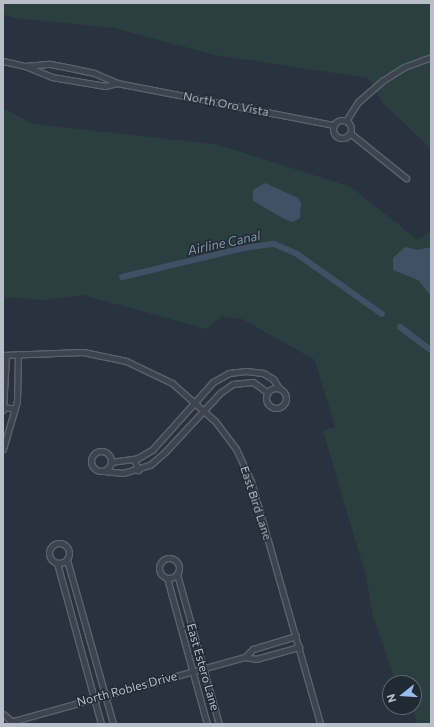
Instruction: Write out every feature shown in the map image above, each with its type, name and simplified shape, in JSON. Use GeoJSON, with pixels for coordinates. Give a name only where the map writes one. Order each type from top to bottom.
{"type":"FeatureCollection","features":[{"type":"Feature","properties":{"kind":"street"},"geometry":{"type":"LineString","coordinates":[[346,121],[358,102],[382,82],[404,67],[431,57]]}},
{"type":"Feature","properties":{"kind":"street","name":"North Oro Vista"},"geometry":{"type":"LineString","coordinates":[[3,61],[25,66],[52,77],[105,86],[118,83]]}},
{"type":"Feature","properties":{"kind":"street","name":"North Oro Vista"},"geometry":{"type":"LineString","coordinates":[[25,66],[50,64],[66,67],[94,73],[118,83],[334,125]]}},
{"type":"Feature","properties":{"kind":"street"},"geometry":{"type":"LineString","coordinates":[[339,121],[346,121],[350,125],[350,133],[343,138],[338,137],[334,132],[334,125],[339,121]]}},
{"type":"Feature","properties":{"kind":"street"},"geometry":{"type":"LineString","coordinates":[[350,133],[406,178]]}},
{"type":"Feature","properties":{"kind":"street","name":"East Bird Lane"},"geometry":{"type":"LineString","coordinates":[[5,355],[83,352],[126,361],[172,383],[204,409],[229,439],[250,477],[320,724]]}},
{"type":"Feature","properties":{"kind":"street"},"geometry":{"type":"LineString","coordinates":[[3,449],[15,409],[18,354]]}},
{"type":"Feature","properties":{"kind":"street"},"geometry":{"type":"LineString","coordinates":[[5,355],[3,409],[15,409]]}},
{"type":"Feature","properties":{"kind":"street"},"geometry":{"type":"LineString","coordinates":[[243,371],[244,382]]}},
{"type":"Feature","properties":{"kind":"street"},"geometry":{"type":"LineString","coordinates":[[104,471],[111,462],[134,459],[152,450],[220,378],[243,371],[263,373],[273,378],[286,396],[281,407],[274,408],[267,403],[268,392],[274,387],[279,388]]}},
{"type":"Feature","properties":{"kind":"street"},"geometry":{"type":"LineString","coordinates":[[111,462],[107,452],[100,450],[94,453],[91,460],[92,466],[97,471],[104,471],[114,474],[138,470],[154,462],[170,448],[204,409],[225,388],[244,382],[258,384],[268,392]]}},
{"type":"Feature","properties":{"kind":"street"},"geometry":{"type":"LineString","coordinates":[[162,440],[170,448]]}},
{"type":"Feature","properties":{"kind":"street"},"geometry":{"type":"LineString","coordinates":[[134,459],[138,470]]}},
{"type":"Feature","properties":{"kind":"street"},"geometry":{"type":"LineString","coordinates":[[102,724],[57,563],[51,559],[49,553],[51,547],[56,543],[63,543],[68,547],[70,554],[67,560],[113,724]]}},
{"type":"Feature","properties":{"kind":"street"},"geometry":{"type":"LineString","coordinates":[[166,558],[172,558],[178,562],[179,568],[177,574],[167,578],[161,574],[159,568],[160,562],[166,558]]}},
{"type":"Feature","properties":{"kind":"street"},"geometry":{"type":"LineString","coordinates":[[57,563],[67,560]]}},
{"type":"Feature","properties":{"kind":"street","name":"East Estero Lane"},"geometry":{"type":"LineString","coordinates":[[167,578],[207,723],[218,722],[177,574]]}},
{"type":"Feature","properties":{"kind":"street"},"geometry":{"type":"LineString","coordinates":[[68,602],[78,598]]}},
{"type":"Feature","properties":{"kind":"street","name":"East Estero Lane"},"geometry":{"type":"LineString","coordinates":[[178,618],[188,615]]}},
{"type":"Feature","properties":{"kind":"street","name":"North Robles Drive"},"geometry":{"type":"LineString","coordinates":[[245,657],[253,649],[296,636]]}},
{"type":"Feature","properties":{"kind":"street"},"geometry":{"type":"LineString","coordinates":[[80,646],[90,643]]}},
{"type":"Feature","properties":{"kind":"street","name":"North Robles Drive"},"geometry":{"type":"LineString","coordinates":[[10,723],[203,668],[245,657],[256,659],[299,647]]}},
{"type":"Feature","properties":{"kind":"street"},"geometry":{"type":"LineString","coordinates":[[3,713],[10,723]]}},
{"type":"Feature","properties":{"kind":"shaded area"},"geometry":{"type":"Polygon","coordinates":[[[3,3],[431,3],[431,149],[382,102],[368,78],[215,55],[114,28],[14,18],[3,14],[3,3]]]}},
{"type":"Feature","properties":{"kind":"shaded area"},"geometry":{"type":"Polygon","coordinates":[[[3,108],[33,124],[213,144],[235,150],[351,187],[418,240],[431,231],[431,724],[417,724],[415,715],[422,715],[422,675],[393,675],[373,615],[366,576],[323,431],[335,427],[315,360],[242,319],[222,316],[207,329],[83,295],[44,300],[3,297],[3,108]]]}},
{"type":"Feature","properties":{"kind":"water"},"geometry":{"type":"Polygon","coordinates":[[[265,183],[298,198],[301,203],[300,218],[293,222],[284,219],[253,201],[253,190],[265,183]]]}},
{"type":"Feature","properties":{"kind":"water"},"geometry":{"type":"Polygon","coordinates":[[[405,247],[418,250],[431,247],[431,296],[418,280],[393,270],[393,258],[405,247]]]}},
{"type":"Feature","properties":{"kind":"waterway","name":"Airline Canal"},"geometry":{"type":"LineString","coordinates":[[122,277],[244,248],[274,244],[297,254],[382,314]]}},
{"type":"Feature","properties":{"kind":"waterway","name":"Airline Canal"},"geometry":{"type":"LineString","coordinates":[[400,327],[431,350]]}}]}
